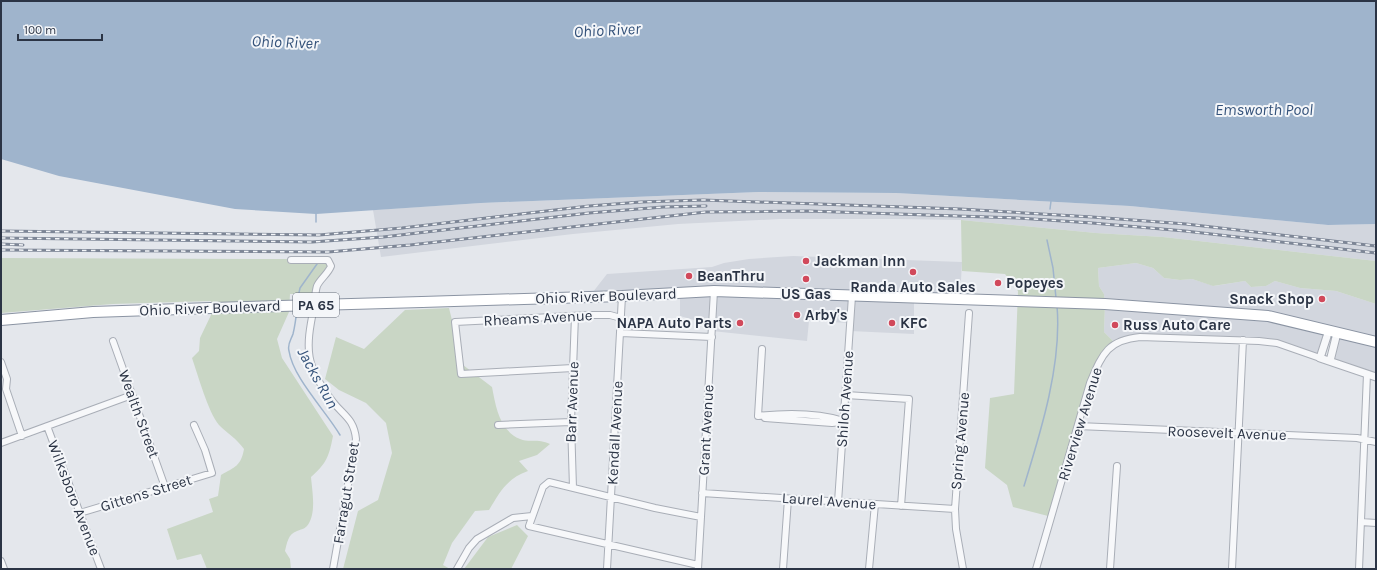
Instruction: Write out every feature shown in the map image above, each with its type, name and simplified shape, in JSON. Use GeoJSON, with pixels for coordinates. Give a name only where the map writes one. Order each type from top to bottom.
{"type":"FeatureCollection","features":[{"type":"Feature","properties":{"kind":"highway","name":"Ohio River Boulevard"},"geometry":{"type":"LineString","coordinates":[[1,320],[93,312],[622,296],[714,291],[1105,304],[1257,314],[1376,342]]}},
{"type":"Feature","properties":{"kind":"street","name":"Farragut Street"},"geometry":{"type":"LineString","coordinates":[[291,260],[322,259],[328,260],[331,266],[317,286],[309,334],[310,366],[321,387],[351,420],[355,429],[356,440],[333,569]]}},
{"type":"Feature","properties":{"kind":"street","name":"Grant Avenue"},"geometry":{"type":"LineString","coordinates":[[698,567],[714,291]]}},
{"type":"Feature","properties":{"kind":"street","name":"Kendall Avenue"},"geometry":{"type":"LineString","coordinates":[[607,569],[607,544],[611,498],[622,296]]}},
{"type":"Feature","properties":{"kind":"street","name":"Shiloh Avenue"},"geometry":{"type":"LineString","coordinates":[[838,502],[852,296]]}},
{"type":"Feature","properties":{"kind":"street","name":"Spring Avenue"},"geometry":{"type":"LineString","coordinates":[[963,569],[956,530],[955,509],[969,313]]}},
{"type":"Feature","properties":{"kind":"street","name":"Rheams Avenue"},"geometry":{"type":"LineString","coordinates":[[573,368],[460,374],[455,322],[610,315],[621,318]]}},
{"type":"Feature","properties":{"kind":"street","name":"Barr Avenue"},"geometry":{"type":"LineString","coordinates":[[573,488],[571,422],[575,316]]}},
{"type":"Feature","properties":{"kind":"street"},"geometry":{"type":"LineString","coordinates":[[1320,358],[1333,331]]}},
{"type":"Feature","properties":{"kind":"street"},"geometry":{"type":"LineString","coordinates":[[1330,361],[1333,331]]}},
{"type":"Feature","properties":{"kind":"street"},"geometry":{"type":"LineString","coordinates":[[621,332],[712,337]]}},
{"type":"Feature","properties":{"kind":"street","name":"Riverview Avenue"},"geometry":{"type":"LineString","coordinates":[[1036,569],[1090,383],[1101,358],[1106,350],[1115,343],[1127,338],[1243,340],[1277,343],[1376,377]]}},
{"type":"Feature","properties":{"kind":"street"},"geometry":{"type":"LineString","coordinates":[[1232,569],[1243,340]]}},
{"type":"Feature","properties":{"kind":"street","name":"Wealth Street"},"geometry":{"type":"LineString","coordinates":[[112,341],[165,487]]}},
{"type":"Feature","properties":{"kind":"street"},"geometry":{"type":"LineString","coordinates":[[762,349],[758,416],[774,420],[832,423],[844,421]]}},
{"type":"Feature","properties":{"kind":"street"},"geometry":{"type":"LineString","coordinates":[[1,362],[7,379],[6,390],[22,436]]}},
{"type":"Feature","properties":{"kind":"street"},"geometry":{"type":"LineString","coordinates":[[1359,569],[1367,374]]}},
{"type":"Feature","properties":{"kind":"street"},"geometry":{"type":"LineString","coordinates":[[1,443],[132,395]]}},
{"type":"Feature","properties":{"kind":"street"},"geometry":{"type":"LineString","coordinates":[[846,395],[909,399],[901,506]]}},
{"type":"Feature","properties":{"kind":"street"},"geometry":{"type":"LineString","coordinates":[[498,425],[571,422]]}},
{"type":"Feature","properties":{"kind":"street","name":"Gittens Street"},"geometry":{"type":"LineString","coordinates":[[80,513],[212,473],[205,450],[194,425]]}},
{"type":"Feature","properties":{"kind":"street","name":"Wilksboro Avenue"},"geometry":{"type":"LineString","coordinates":[[47,426],[101,569]]}},
{"type":"Feature","properties":{"kind":"street","name":"Roosevelt Avenue"},"geometry":{"type":"LineString","coordinates":[[1078,426],[1364,439],[1376,442]]}},
{"type":"Feature","properties":{"kind":"street"},"geometry":{"type":"LineString","coordinates":[[1110,569],[1117,466]]}},
{"type":"Feature","properties":{"kind":"street"},"geometry":{"type":"LineString","coordinates":[[698,567],[529,526],[543,487],[549,482],[611,498],[701,517]]}},
{"type":"Feature","properties":{"kind":"street","name":"Laurel Avenue"},"geometry":{"type":"LineString","coordinates":[[702,493],[955,509]]}},
{"type":"Feature","properties":{"kind":"street"},"geometry":{"type":"LineString","coordinates":[[783,569],[788,499]]}},
{"type":"Feature","properties":{"kind":"street"},"geometry":{"type":"LineString","coordinates":[[870,569],[875,504]]}},
{"type":"Feature","properties":{"kind":"street"},"geometry":{"type":"LineString","coordinates":[[457,569],[469,548],[477,538],[513,518],[532,516]]}},
{"type":"Feature","properties":{"kind":"street"},"geometry":{"type":"LineString","coordinates":[[1361,522],[1376,523]]}},
{"type":"Feature","properties":{"kind":"street"},"geometry":{"type":"LineString","coordinates":[[1,561],[4,569]]}},
{"type":"Feature","properties":{"kind":"shaded area"},"geometry":{"type":"Polygon","coordinates":[[[758,192],[896,193],[1130,206],[1328,225],[1376,224],[1376,261],[1163,237],[1096,233],[961,220],[895,219],[780,219],[678,224],[573,234],[381,257],[373,210],[481,203],[758,192]]]}},
{"type":"Feature","properties":{"kind":"shaded area"},"geometry":{"type":"Polygon","coordinates":[[[793,256],[962,262],[960,299],[914,298],[914,334],[850,331],[850,323],[809,321],[807,341],[712,331],[712,325],[680,316],[680,293],[589,297],[607,274],[712,267],[724,263],[749,259],[793,256]]]}},
{"type":"Feature","properties":{"kind":"shaded area"},"geometry":{"type":"Polygon","coordinates":[[[1136,263],[1153,268],[1164,278],[1180,280],[1192,279],[1214,286],[1245,281],[1251,287],[1266,286],[1275,281],[1300,288],[1336,291],[1376,304],[1376,377],[1330,361],[1337,333],[1329,330],[1320,358],[1277,343],[1140,337],[1115,343],[1104,332],[1105,304],[1104,294],[1099,286],[1098,268],[1136,263]]]}},
{"type":"Feature","properties":{"kind":"green space"},"geometry":{"type":"Polygon","coordinates":[[[961,220],[1096,233],[1163,237],[1376,261],[1376,304],[1336,291],[1300,288],[1275,281],[1266,286],[1251,287],[1245,281],[1213,286],[1192,279],[1180,280],[1164,278],[1153,268],[1136,263],[1098,268],[1099,286],[1104,294],[1105,304],[1104,332],[1115,343],[1101,358],[1052,517],[1013,507],[1007,485],[985,468],[990,398],[1014,394],[1018,291],[1005,274],[962,271],[961,220]]]}},
{"type":"Feature","properties":{"kind":"green space"},"geometry":{"type":"Polygon","coordinates":[[[1,258],[288,259],[289,264],[325,262],[328,266],[313,286],[314,294],[290,294],[289,312],[277,339],[282,358],[333,436],[330,449],[324,463],[321,468],[311,477],[313,509],[310,521],[306,527],[294,532],[287,542],[285,551],[290,559],[291,569],[207,569],[201,554],[177,560],[167,529],[213,512],[209,499],[218,496],[221,475],[234,468],[239,463],[243,455],[244,449],[241,445],[219,425],[215,419],[207,403],[192,358],[199,351],[200,338],[211,315],[211,301],[113,304],[1,313],[1,258]]]}},
{"type":"Feature","properties":{"kind":"green space"},"geometry":{"type":"Polygon","coordinates":[[[449,308],[463,365],[492,387],[497,410],[507,430],[523,440],[541,441],[550,444],[537,455],[519,461],[528,471],[514,478],[504,487],[489,510],[475,511],[452,543],[443,565],[450,569],[343,569],[358,511],[378,500],[392,453],[386,423],[366,403],[339,390],[325,379],[336,337],[364,349],[405,310],[449,308]]]}},
{"type":"Feature","properties":{"kind":"green space"},"geometry":{"type":"Polygon","coordinates":[[[517,525],[528,536],[511,569],[464,569],[488,537],[517,525]]]}},
{"type":"Feature","properties":{"kind":"water","name":"Emsworth Pool"},"geometry":{"type":"Polygon","coordinates":[[[1,1],[1376,1],[1376,224],[1328,225],[1130,206],[896,193],[758,192],[481,203],[316,214],[235,209],[59,176],[1,159],[1,1]]]}},
{"type":"Feature","properties":{"kind":"waterway"},"geometry":{"type":"LineString","coordinates":[[1050,209],[1051,201]]}},
{"type":"Feature","properties":{"kind":"waterway","name":"Jacks Run"},"geometry":{"type":"LineString","coordinates":[[316,214],[316,222]]}},
{"type":"Feature","properties":{"kind":"waterway"},"geometry":{"type":"LineString","coordinates":[[1047,240],[1053,268],[1056,298]]}},
{"type":"Feature","properties":{"kind":"waterway","name":"Jacks Run"},"geometry":{"type":"LineString","coordinates":[[297,302],[300,288],[317,264]]}},
{"type":"Feature","properties":{"kind":"waterway"},"geometry":{"type":"LineString","coordinates":[[1024,486],[1049,397],[1056,351],[1058,328],[1057,306]]}},
{"type":"Feature","properties":{"kind":"waterway","name":"Jacks Run"},"geometry":{"type":"LineString","coordinates":[[297,309],[294,331],[288,346],[292,361],[303,383],[340,435]]}},
{"type":"Feature","properties":{"kind":"railway"},"geometry":{"type":"LineString","coordinates":[[1,231],[319,235],[402,228],[589,206],[641,202],[703,200],[960,209],[1092,217],[1186,224],[1376,246]]}},
{"type":"Feature","properties":{"kind":"railway"},"geometry":{"type":"LineString","coordinates":[[1,238],[312,242],[383,237],[589,213],[663,207],[706,206]]}},
{"type":"Feature","properties":{"kind":"railway"},"geometry":{"type":"LineString","coordinates":[[1,250],[328,252],[410,245],[706,212],[808,211],[1018,218],[1092,223],[1185,231],[1376,253]]}},
{"type":"Feature","properties":{"kind":"railway"},"geometry":{"type":"LineString","coordinates":[[1,244],[23,245]]}},
{"type":"Feature","properties":{"kind":"place","name":"Jackman Inn"},"geometry":{"type":"Point","coordinates":[806,261]}},
{"type":"Feature","properties":{"kind":"place","name":"Randa Auto Sales"},"geometry":{"type":"Point","coordinates":[913,272]}},
{"type":"Feature","properties":{"kind":"place","name":"BeanThru"},"geometry":{"type":"Point","coordinates":[689,276]}},
{"type":"Feature","properties":{"kind":"place","name":"US Gas"},"geometry":{"type":"Point","coordinates":[806,279]}},
{"type":"Feature","properties":{"kind":"place","name":"Popeyes"},"geometry":{"type":"Point","coordinates":[998,283]}},
{"type":"Feature","properties":{"kind":"place","name":"Snack Shop"},"geometry":{"type":"Point","coordinates":[1322,299]}},
{"type":"Feature","properties":{"kind":"place","name":"Arby's"},"geometry":{"type":"Point","coordinates":[797,315]}},
{"type":"Feature","properties":{"kind":"place","name":"NAPA Auto Parts"},"geometry":{"type":"Point","coordinates":[740,323]}},
{"type":"Feature","properties":{"kind":"place","name":"KFC"},"geometry":{"type":"Point","coordinates":[892,323]}},
{"type":"Feature","properties":{"kind":"place","name":"Russ Auto Care"},"geometry":{"type":"Point","coordinates":[1115,325]}},
{"type":"Feature","properties":{"kind":"water label","name":"Ohio River"},"geometry":{"type":"Point","coordinates":[607,30]}},
{"type":"Feature","properties":{"kind":"water label","name":"Ohio River"},"geometry":{"type":"Point","coordinates":[285,42]}}]}
